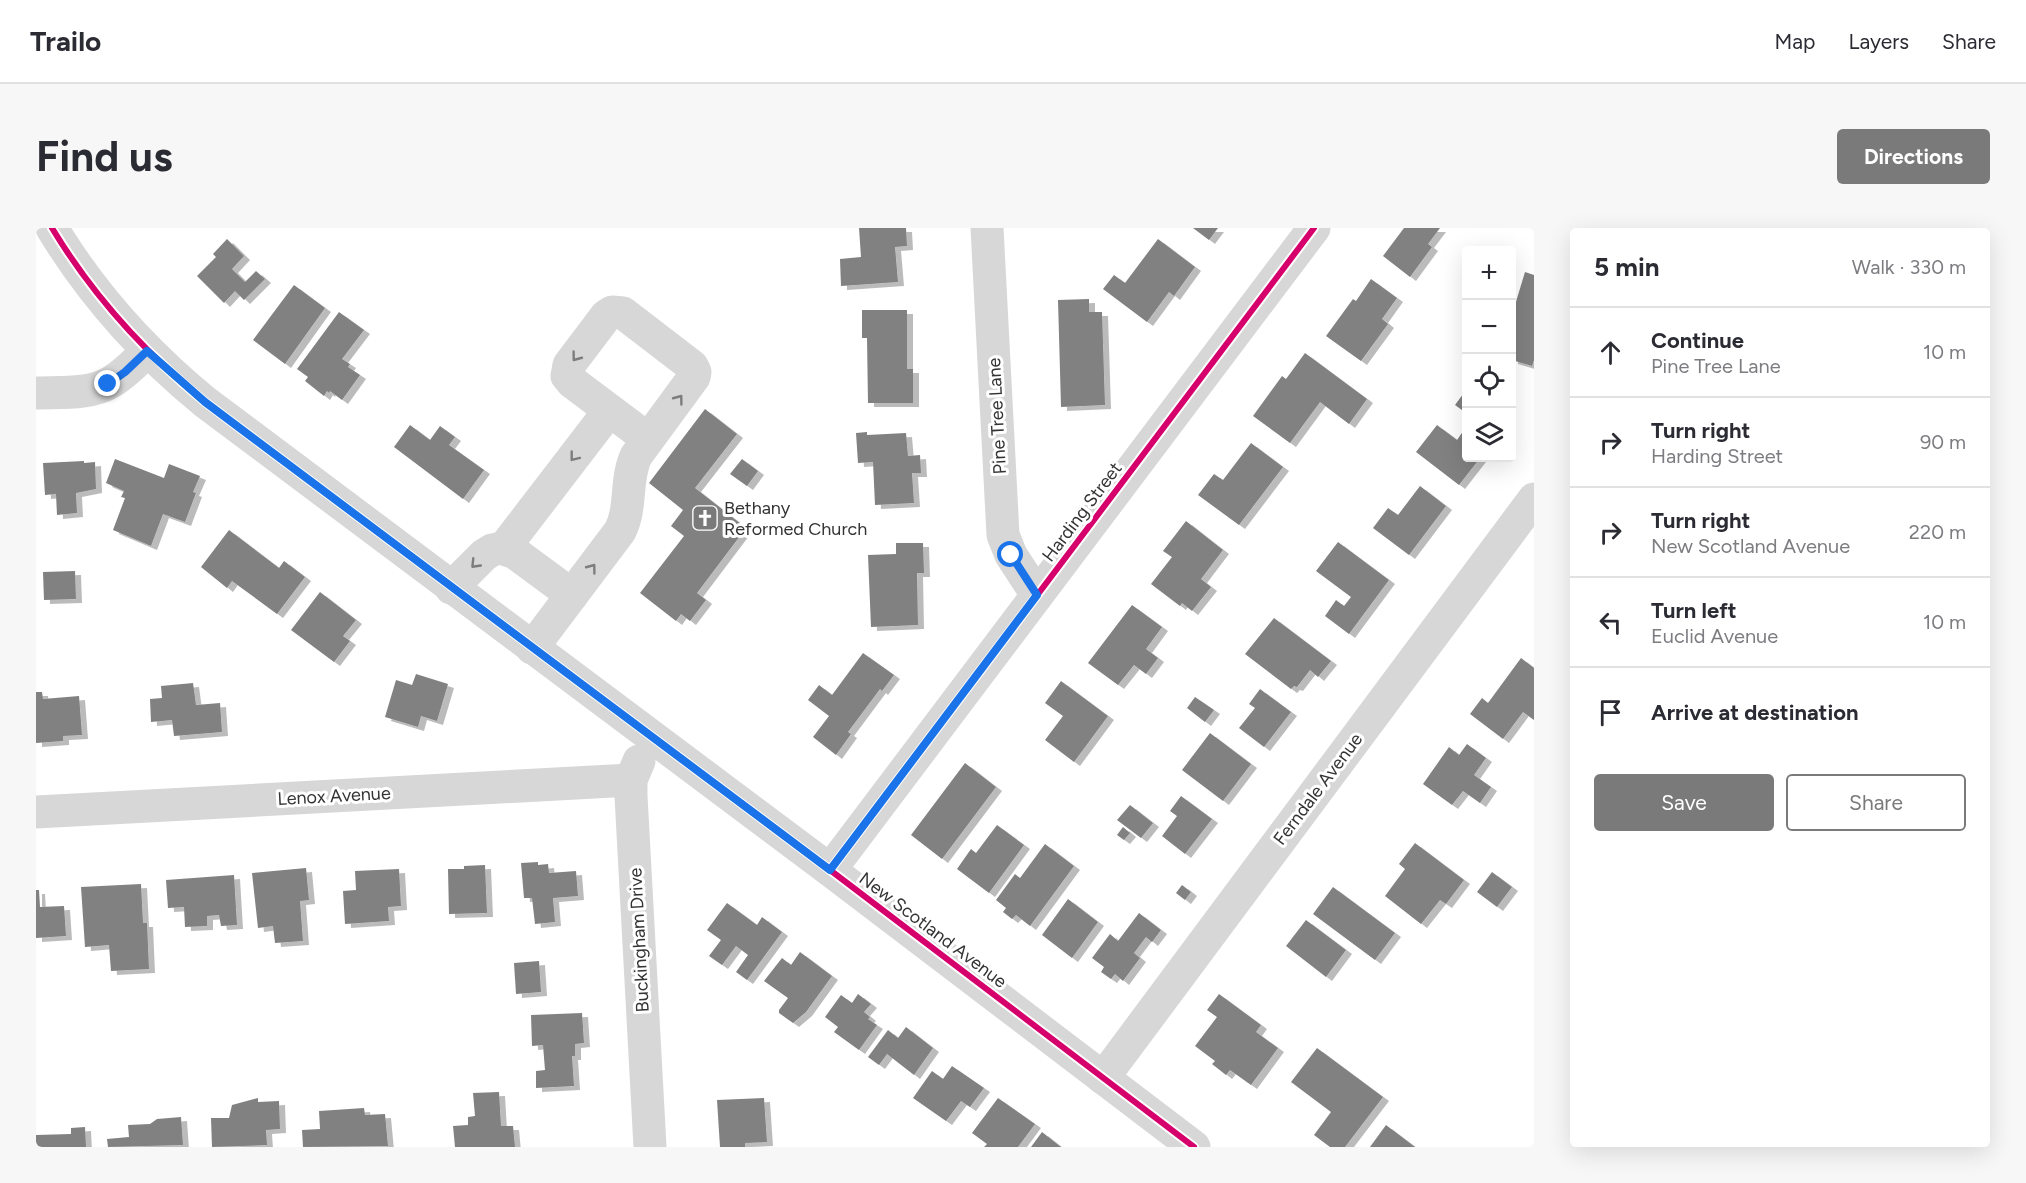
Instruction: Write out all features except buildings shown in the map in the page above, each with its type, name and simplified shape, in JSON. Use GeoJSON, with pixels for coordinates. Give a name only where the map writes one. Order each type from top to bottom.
{"type":"FeatureCollection","features":[{"type":"Feature","properties":{"kind":"street","name":"New Scotland Avenue"},"geometry":{"type":"LineString","coordinates":[[52,228],[114,315],[147,351],[205,402],[830,870],[1194,1147]]}},
{"type":"Feature","properties":{"kind":"street","name":"Pine Tree Lane"},"geometry":{"type":"LineString","coordinates":[[987,228],[1003,535],[1011,555],[1037,595]]}},
{"type":"Feature","properties":{"kind":"street","name":"Harding Street"},"geometry":{"type":"LineString","coordinates":[[830,870],[1314,228]]}},
{"type":"Feature","properties":{"kind":"street"},"geometry":{"type":"LineString","coordinates":[[532,648],[622,527],[634,460],[692,381],[695,372],[692,366],[616,311],[606,316],[569,365],[567,372],[570,380],[648,439]]}},
{"type":"Feature","properties":{"kind":"street"},"geometry":{"type":"LineString","coordinates":[[36,393],[89,390],[102,387],[120,376],[147,351]]}},
{"type":"Feature","properties":{"kind":"street"},"geometry":{"type":"LineString","coordinates":[[504,548],[609,411]]}},
{"type":"Feature","properties":{"kind":"street","name":"Ferndale Avenue"},"geometry":{"type":"LineString","coordinates":[[1103,1078],[1534,499]]}},
{"type":"Feature","properties":{"kind":"street"},"geometry":{"type":"LineString","coordinates":[[451,588],[484,555],[492,550],[504,548],[511,550],[572,595]]}},
{"type":"Feature","properties":{"kind":"street","name":"Buckingham Drive"},"geometry":{"type":"LineString","coordinates":[[650,1147],[632,780],[637,765],[654,740]]}},
{"type":"Feature","properties":{"kind":"street","name":"Lenox Avenue"},"geometry":{"type":"LineString","coordinates":[[36,812],[632,780]]}},
{"type":"Feature","properties":{"kind":"cycle path"},"geometry":{"type":"LineString","coordinates":[[52,228],[85,277],[121,322],[161,363],[205,402],[830,870],[1194,1147]]}},
{"type":"Feature","properties":{"kind":"cycle path"},"geometry":{"type":"LineString","coordinates":[[830,870],[1314,228]]}},
{"type":"Feature","properties":{"kind":"place","name":"Bethany Reformed Church"},"geometry":{"type":"Point","coordinates":[705,518]}},
{"type":"Feature","properties":{"kind":"route"},"geometry":{"type":"LineString","coordinates":[[108,384],[125,372],[147,351],[205,402],[490,618],[830,870],[1037,595],[1011,555]]}}]}
